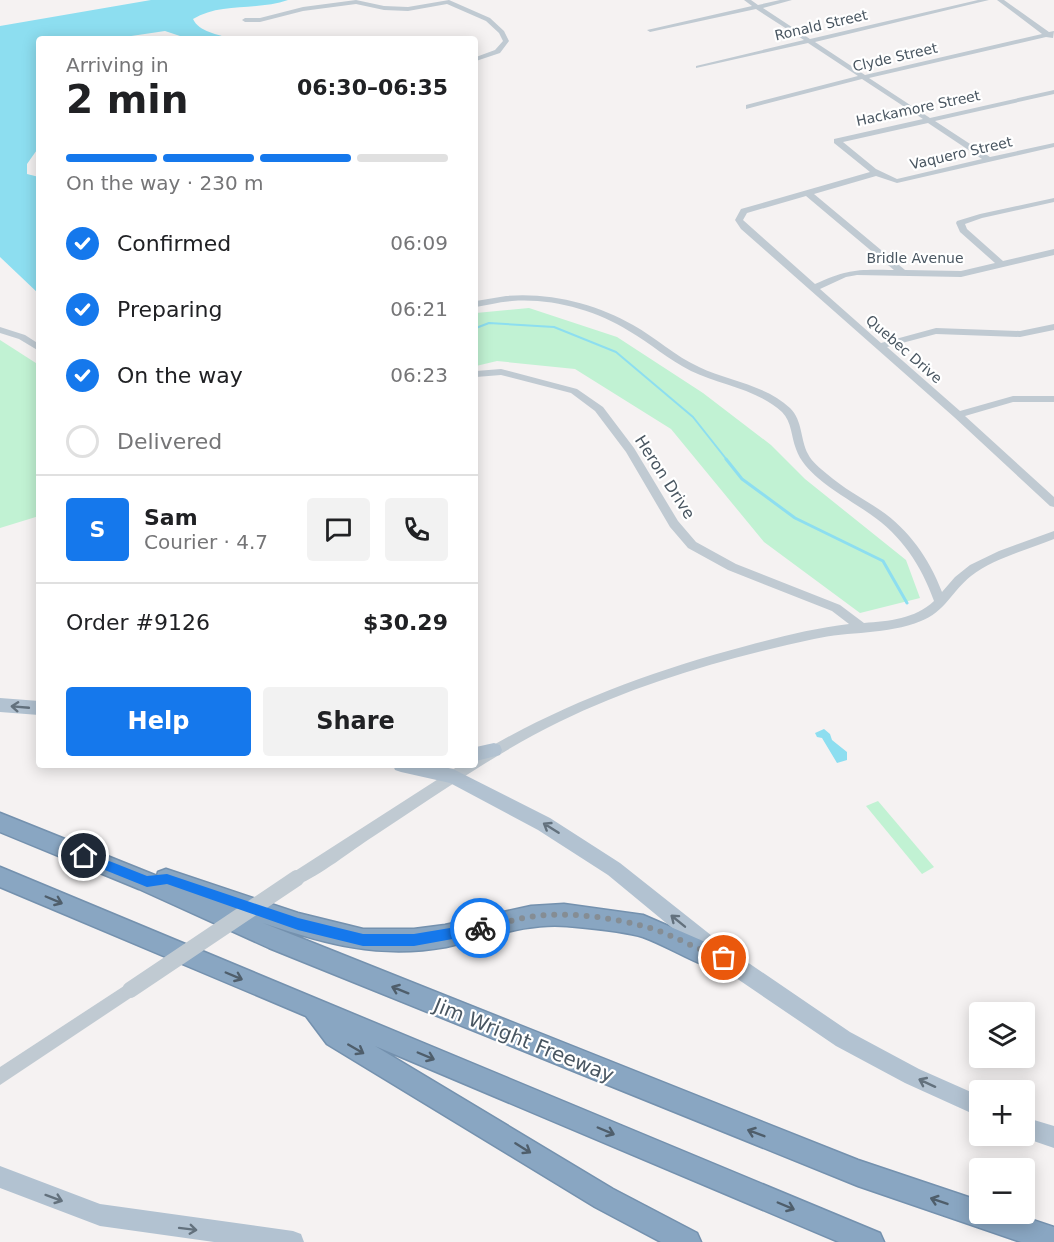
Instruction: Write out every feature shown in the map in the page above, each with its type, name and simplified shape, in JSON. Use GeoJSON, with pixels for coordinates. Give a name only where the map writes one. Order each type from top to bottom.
{"type":"FeatureCollection","features":[{"type":"Feature","properties":{"kind":"highway","name":"Jim Wright Freeway"},"geometry":{"type":"LineString","coordinates":[[0,822],[147,882],[277,940],[678,1102],[858,1173],[1054,1240]]}},
{"type":"Feature","properties":{"kind":"highway"},"geometry":{"type":"LineString","coordinates":[[0,877],[871,1242]]}},
{"type":"Feature","properties":{"kind":"highway"},"geometry":{"type":"LineString","coordinates":[[147,882],[167,879],[298,924],[363,940],[424,939],[531,917],[564,915],[643,926],[701,952],[724,958]]}},
{"type":"Feature","properties":{"kind":"highway"},"geometry":{"type":"LineString","coordinates":[[313,1010],[335,1036],[604,1198],[688,1242]]}},
{"type":"Feature","properties":{"kind":"main road"},"geometry":{"type":"LineString","coordinates":[[0,705],[36,708]]}},
{"type":"Feature","properties":{"kind":"main road"},"geometry":{"type":"LineString","coordinates":[[478,754],[495,750]]}},
{"type":"Feature","properties":{"kind":"main road"},"geometry":{"type":"LineString","coordinates":[[415,768],[453,776],[544,824],[614,869],[724,958],[843,1039],[912,1076],[969,1102]]}},
{"type":"Feature","properties":{"kind":"main road"},"geometry":{"type":"LineString","coordinates":[[1035,1131],[1054,1137]]}},
{"type":"Feature","properties":{"kind":"main road"},"geometry":{"type":"LineString","coordinates":[[0,1177],[100,1215],[279,1241]]}},
{"type":"Feature","properties":{"kind":"street"},"geometry":{"type":"LineString","coordinates":[[747,0],[989,160]]}},
{"type":"Feature","properties":{"kind":"street"},"geometry":{"type":"LineString","coordinates":[[650,30],[789,0]]}},
{"type":"Feature","properties":{"kind":"street","name":"Ronald Street"},"geometry":{"type":"LineString","coordinates":[[698,67],[986,0]]}},
{"type":"Feature","properties":{"kind":"street"},"geometry":{"type":"LineString","coordinates":[[1000,0],[1050,34],[1054,40]]}},
{"type":"Feature","properties":{"kind":"street"},"geometry":{"type":"LineString","coordinates":[[245,20],[260,20],[303,9],[356,2],[401,9],[424,8],[446,1],[489,20],[502,30],[506,40],[501,48],[478,58]]}},
{"type":"Feature","properties":{"kind":"street","name":"Clyde Street"},"geometry":{"type":"LineString","coordinates":[[749,107],[863,77],[1050,34]]}},
{"type":"Feature","properties":{"kind":"street","name":"Hackamore Street"},"geometry":{"type":"LineString","coordinates":[[877,173],[837,141],[1054,92]]}},
{"type":"Feature","properties":{"kind":"street","name":"Vaquero Street"},"geometry":{"type":"LineString","coordinates":[[740,216],[744,211],[877,173],[897,181],[1054,145]]}},
{"type":"Feature","properties":{"kind":"street"},"geometry":{"type":"LineString","coordinates":[[808,193],[903,273]]}},
{"type":"Feature","properties":{"kind":"street"},"geometry":{"type":"LineString","coordinates":[[1001,264],[963,230],[960,223],[980,216],[1054,200]]}},
{"type":"Feature","properties":{"kind":"street","name":"Quebec Drive"},"geometry":{"type":"LineString","coordinates":[[740,216],[739,220],[744,227],[958,415],[1054,503]]}},
{"type":"Feature","properties":{"kind":"street","name":"Bridle Avenue"},"geometry":{"type":"LineString","coordinates":[[814,288],[843,275],[857,272],[961,274],[1054,252]]}},
{"type":"Feature","properties":{"kind":"street"},"geometry":{"type":"LineString","coordinates":[[478,304],[530,298],[613,318],[693,368],[767,397],[791,417],[797,427],[802,451],[810,465],[837,488],[896,528],[915,549],[931,574],[940,602]]}},
{"type":"Feature","properties":{"kind":"street"},"geometry":{"type":"LineString","coordinates":[[880,346],[936,331],[1020,334],[1054,327]]}},
{"type":"Feature","properties":{"kind":"street"},"geometry":{"type":"LineString","coordinates":[[0,330],[36,346]]}},
{"type":"Feature","properties":{"kind":"street","name":"Heron Drive"},"geometry":{"type":"LineString","coordinates":[[478,374],[501,372],[574,391],[599,409],[630,450],[674,524],[692,545],[732,567],[836,608],[861,627]]}},
{"type":"Feature","properties":{"kind":"street"},"geometry":{"type":"LineString","coordinates":[[958,415],[1013,399],[1054,399]]}},
{"type":"Feature","properties":{"kind":"street"},"geometry":{"type":"LineString","coordinates":[[478,761],[495,750],[615,691],[701,661],[818,633],[884,626],[918,618],[937,607],[960,579],[974,568],[1054,535]]}},
{"type":"Feature","properties":{"kind":"street"},"geometry":{"type":"LineString","coordinates":[[0,1077],[466,768]]}},
{"type":"Feature","properties":{"kind":"green space"},"geometry":{"type":"Polygon","coordinates":[[[529,308],[617,337],[703,393],[771,445],[805,479],[906,560],[920,598],[860,613],[764,542],[671,429],[575,369],[497,361],[478,366],[478,313],[529,308]]]}},
{"type":"Feature","properties":{"kind":"green space"},"geometry":{"type":"Polygon","coordinates":[[[0,340],[36,363],[36,517],[0,528],[0,340]]]}},
{"type":"Feature","properties":{"kind":"green space"},"geometry":{"type":"Polygon","coordinates":[[[878,801],[934,867],[922,874],[866,806],[878,801]]]}},
{"type":"Feature","properties":{"kind":"water"},"geometry":{"type":"Polygon","coordinates":[[[151,0],[288,0],[215,10],[193,19],[204,30],[221,36],[180,36],[165,31],[131,36],[36,36],[36,151],[27,164],[27,174],[36,176],[36,291],[0,257],[0,26],[151,0]]]}},
{"type":"Feature","properties":{"kind":"water"},"geometry":{"type":"Polygon","coordinates":[[[824,729],[830,734],[832,740],[847,752],[847,760],[837,763],[822,738],[817,737],[815,733],[824,729]]]}},
{"type":"Feature","properties":{"kind":"waterway"},"geometry":{"type":"LineString","coordinates":[[478,327],[489,323],[554,327],[616,352],[693,417],[727,460]]}},
{"type":"Feature","properties":{"kind":"waterway"},"geometry":{"type":"LineString","coordinates":[[726,459],[742,479],[795,518],[883,561],[907,603]]}},
{"type":"Feature","properties":{"kind":"way so far"},"geometry":{"type":"LineString","coordinates":[[480,928],[531,917],[564,915],[600,918],[643,926],[672,937],[701,952],[724,958]]}},
{"type":"Feature","properties":{"kind":"route"},"geometry":{"type":"LineString","coordinates":[[84,856],[147,882],[167,879],[298,924],[363,940],[414,940],[480,928]]}}]}
